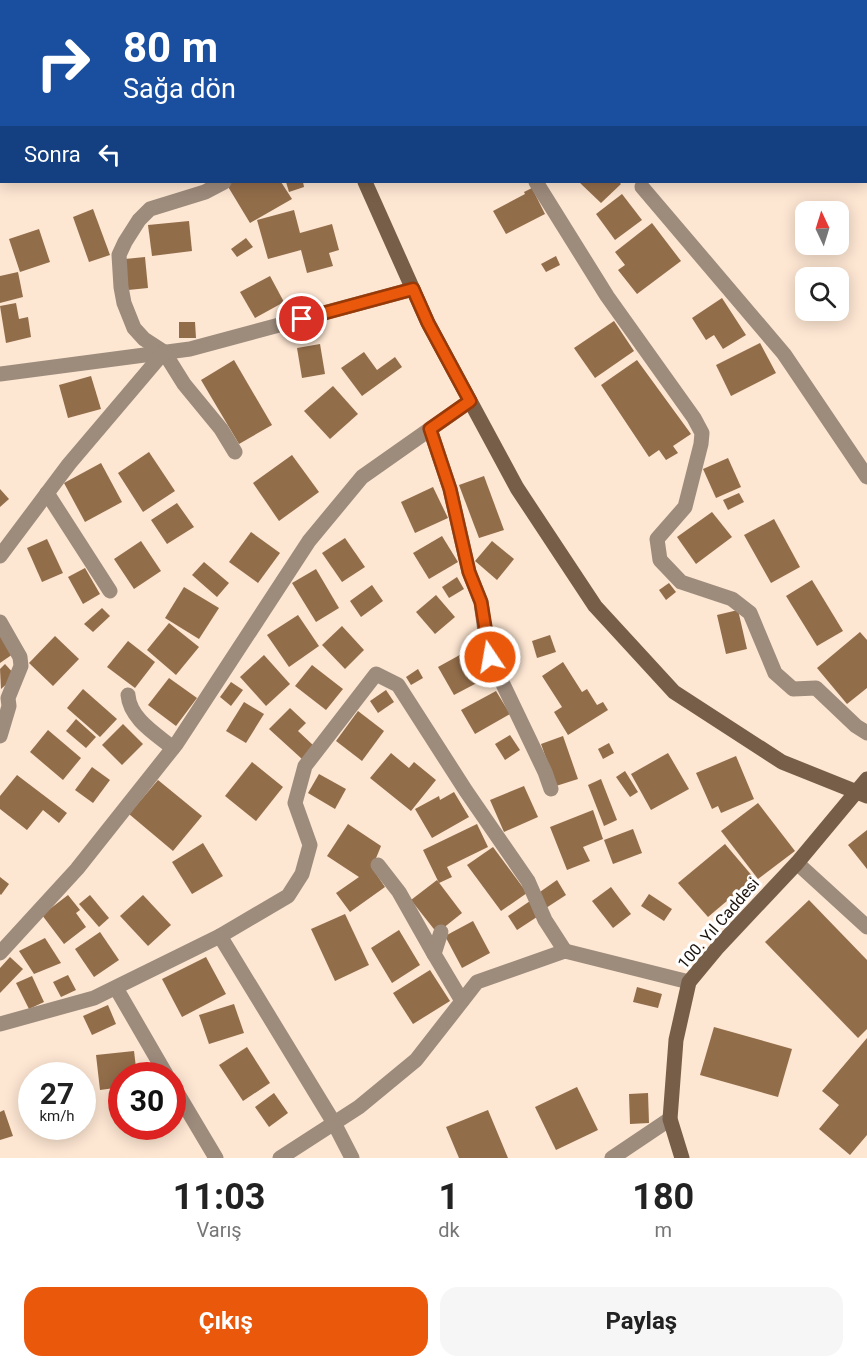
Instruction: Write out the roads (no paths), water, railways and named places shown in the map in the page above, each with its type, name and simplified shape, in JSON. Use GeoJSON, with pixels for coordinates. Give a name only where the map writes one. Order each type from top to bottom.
{"type":"FeatureCollection","features":[{"type":"Feature","properties":{"kind":"street"},"geometry":{"type":"LineString","coordinates":[[222,183],[205,192],[150,209],[139,220],[119,255],[124,303],[134,328],[144,339],[164,352],[184,384],[221,429],[235,452]]}},
{"type":"Feature","properties":{"kind":"street"},"geometry":{"type":"LineString","coordinates":[[365,183],[428,323],[517,488],[595,606],[674,692],[782,762],[861,795]]}},
{"type":"Feature","properties":{"kind":"street"},"geometry":{"type":"LineString","coordinates":[[537,183],[607,296],[694,418],[702,433],[700,452],[684,507],[657,539],[660,560],[681,582],[732,599],[750,613],[775,673],[793,689],[816,688],[856,726],[867,733]]}},
{"type":"Feature","properties":{"kind":"street"},"geometry":{"type":"LineString","coordinates":[[642,187],[784,354],[867,477]]}},
{"type":"Feature","properties":{"kind":"street"},"geometry":{"type":"LineString","coordinates":[[0,374],[190,348],[413,289]]}},
{"type":"Feature","properties":{"kind":"street"},"geometry":{"type":"LineString","coordinates":[[0,556],[69,464],[164,352]]}},
{"type":"Feature","properties":{"kind":"street"},"geometry":{"type":"LineString","coordinates":[[0,953],[77,869],[173,748],[309,541],[362,477],[470,401]]}},
{"type":"Feature","properties":{"kind":"street"},"geometry":{"type":"LineString","coordinates":[[430,429],[450,489],[469,572],[481,602],[490,657],[551,789]]}},
{"type":"Feature","properties":{"kind":"street"},"geometry":{"type":"LineString","coordinates":[[47,493],[110,591]]}},
{"type":"Feature","properties":{"kind":"street"},"geometry":{"type":"LineString","coordinates":[[0,622],[20,657],[21,666],[8,698],[9,706],[0,736]]}},
{"type":"Feature","properties":{"kind":"street"},"geometry":{"type":"LineString","coordinates":[[0,1024],[94,998],[220,936],[288,896],[302,874],[310,845],[295,803],[305,766],[376,674],[398,685],[466,791],[528,881],[545,920],[565,951]]}},
{"type":"Feature","properties":{"kind":"street"},"geometry":{"type":"LineString","coordinates":[[128,695],[129,705],[136,715],[173,748]]}},
{"type":"Feature","properties":{"kind":"street","name":"100. Yıl Caddesi"},"geometry":{"type":"LineString","coordinates":[[682,1158],[670,1119],[676,1040],[689,982],[718,947],[861,795],[867,779]]}},
{"type":"Feature","properties":{"kind":"street"},"geometry":{"type":"LineString","coordinates":[[797,863],[867,927]]}},
{"type":"Feature","properties":{"kind":"street"},"geometry":{"type":"LineString","coordinates":[[378,866],[399,892],[462,1001]]}},
{"type":"Feature","properties":{"kind":"street"},"geometry":{"type":"LineString","coordinates":[[434,954],[441,932]]}},
{"type":"Feature","properties":{"kind":"street"},"geometry":{"type":"LineString","coordinates":[[220,936],[334,1124],[352,1158]]}},
{"type":"Feature","properties":{"kind":"street"},"geometry":{"type":"LineString","coordinates":[[280,1158],[359,1107],[416,1060],[477,982],[565,951],[689,982]]}},
{"type":"Feature","properties":{"kind":"street"},"geometry":{"type":"LineString","coordinates":[[116,988],[159,1062]]}},
{"type":"Feature","properties":{"kind":"street"},"geometry":{"type":"LineString","coordinates":[[186,1108],[216,1158]]}},
{"type":"Feature","properties":{"kind":"street"},"geometry":{"type":"LineString","coordinates":[[612,1158],[670,1119]]}}]}
